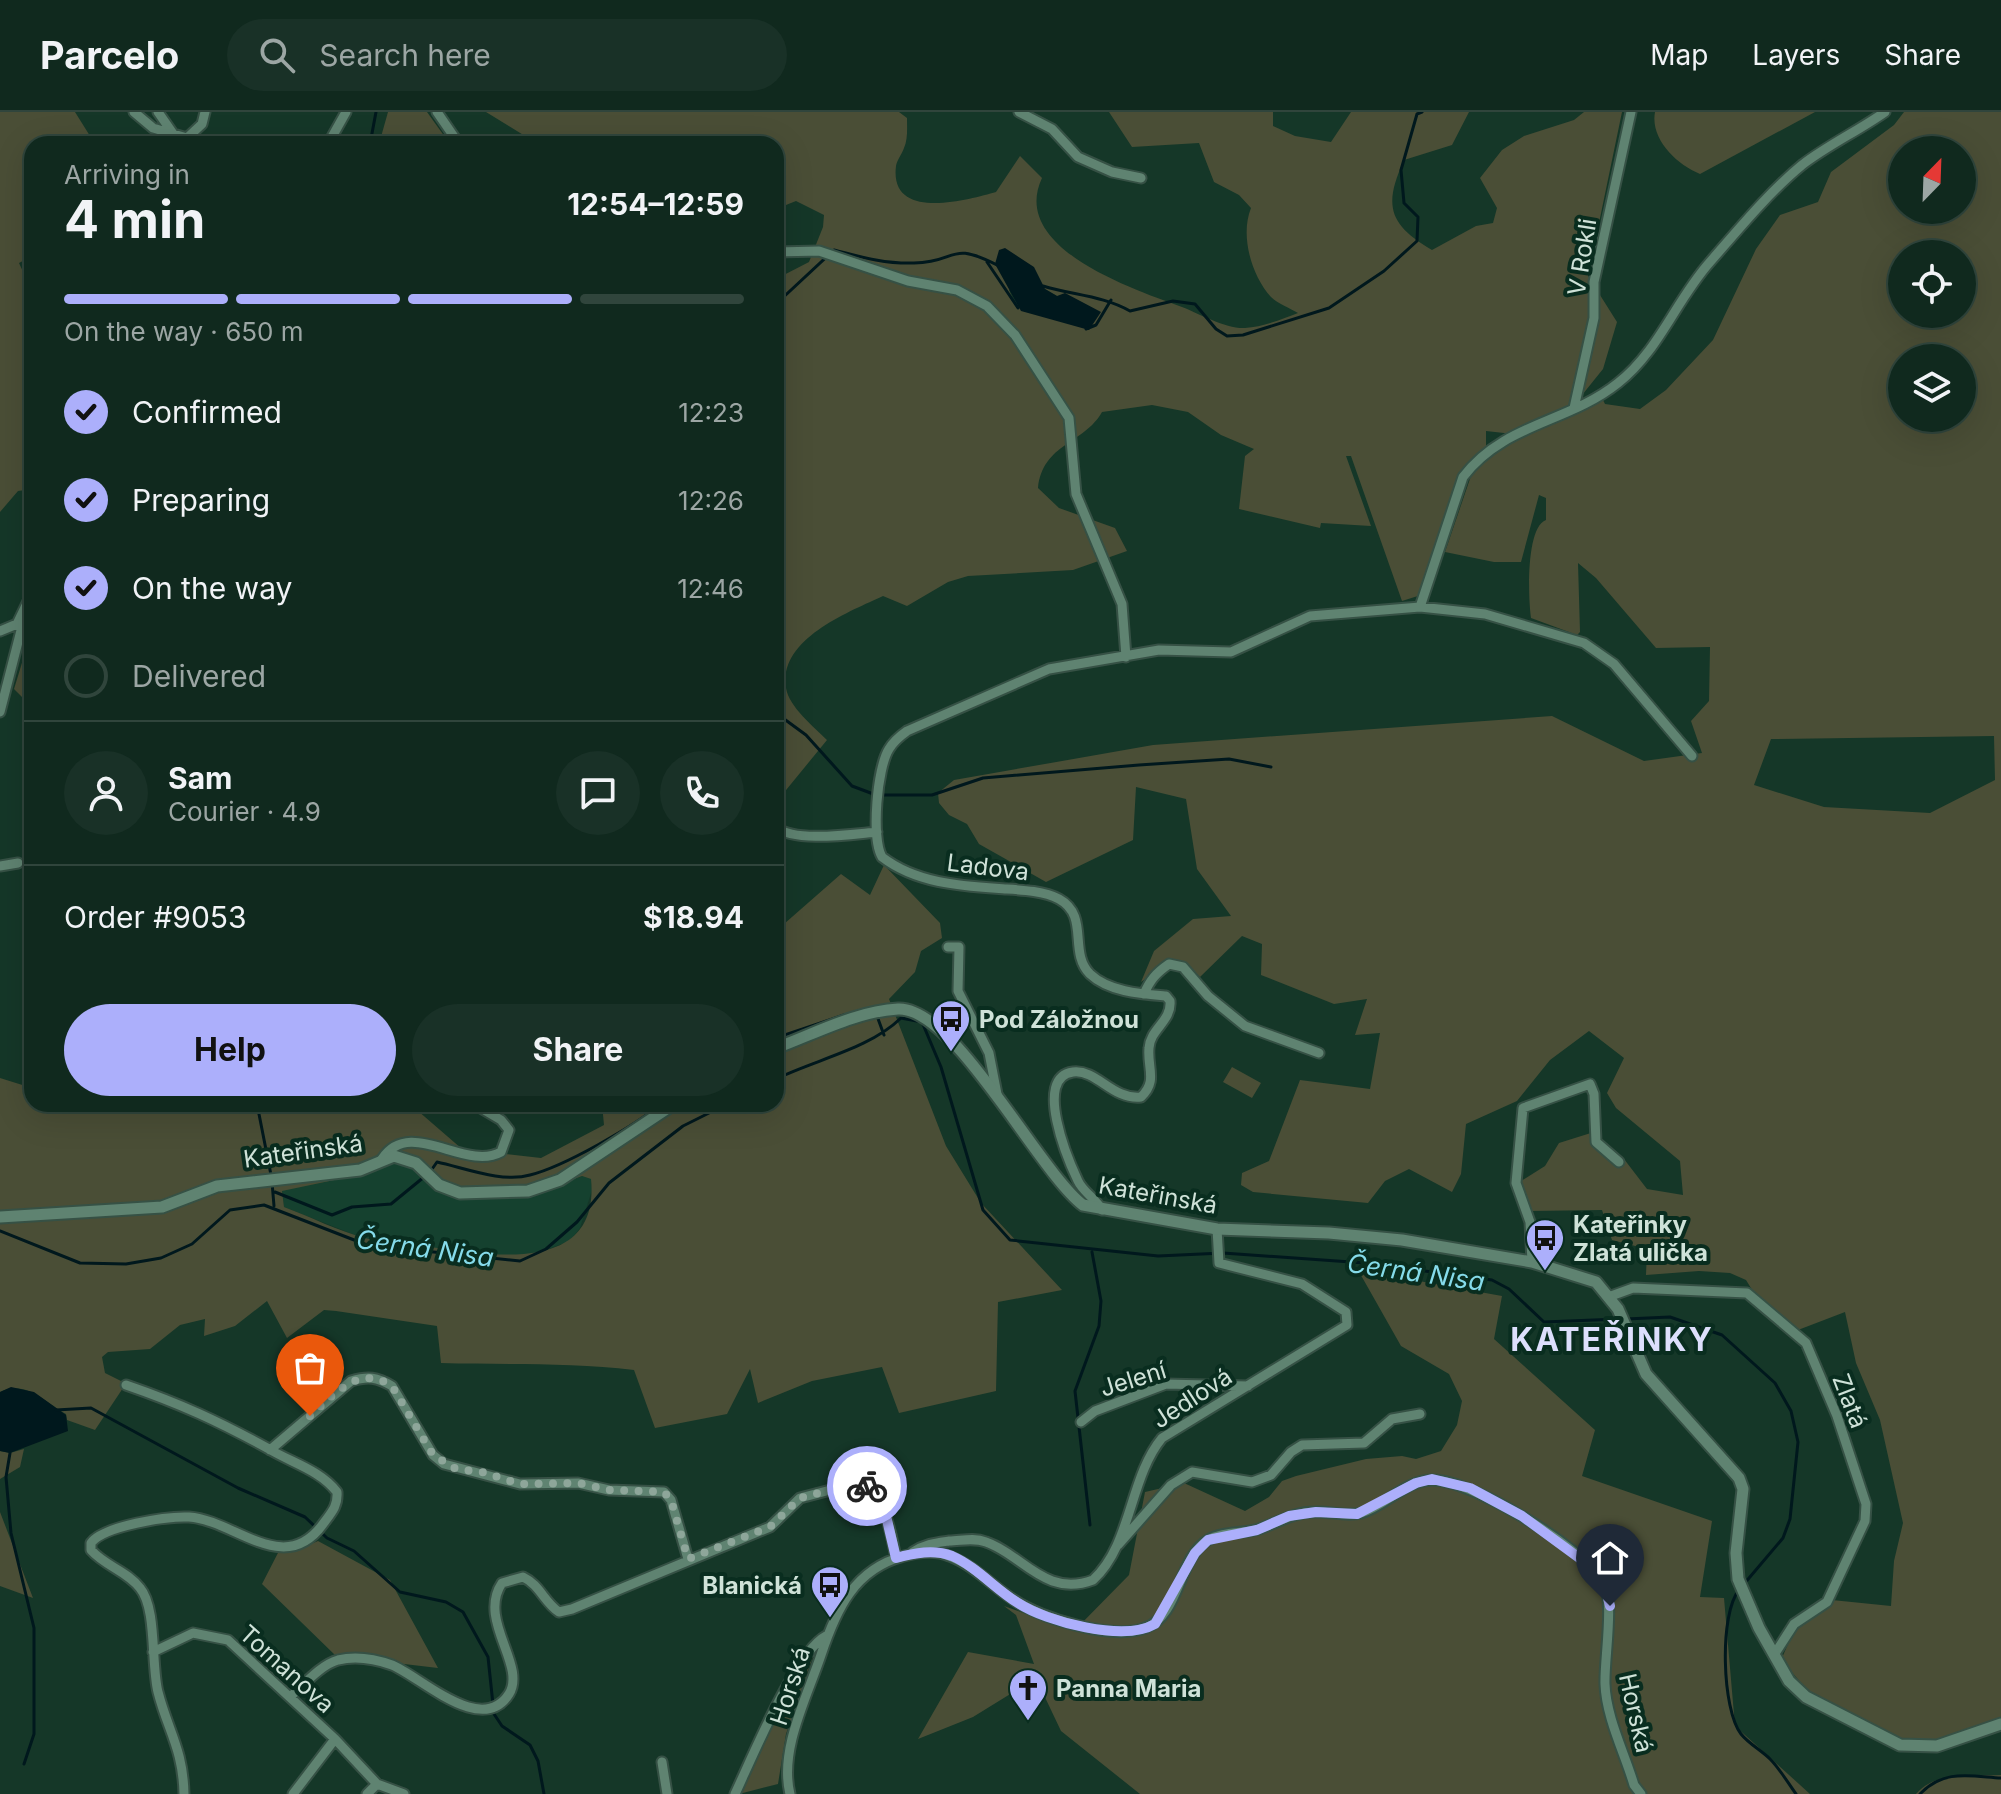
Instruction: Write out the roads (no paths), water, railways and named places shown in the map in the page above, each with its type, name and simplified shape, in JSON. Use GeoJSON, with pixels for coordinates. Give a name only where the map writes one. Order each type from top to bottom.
{"type":"FeatureCollection","features":[{"type":"Feature","properties":{"kind":"street"},"geometry":{"type":"LineString","coordinates":[[134,112],[167,136]]}},
{"type":"Feature","properties":{"kind":"street"},"geometry":{"type":"LineString","coordinates":[[158,112],[172,136]]}},
{"type":"Feature","properties":{"kind":"street"},"geometry":{"type":"LineString","coordinates":[[193,136],[205,112]]}},
{"type":"Feature","properties":{"kind":"street"},"geometry":{"type":"LineString","coordinates":[[332,136],[346,112]]}},
{"type":"Feature","properties":{"kind":"street"},"geometry":{"type":"LineString","coordinates":[[437,112],[454,136]]}},
{"type":"Feature","properties":{"kind":"street"},"geometry":{"type":"LineString","coordinates":[[1019,112],[1052,129],[1078,157],[1112,172],[1141,178]]}},
{"type":"Feature","properties":{"kind":"street","name":"V Rokli"},"geometry":{"type":"LineString","coordinates":[[1574,408],[1594,318],[1594,282],[1631,112]]}},
{"type":"Feature","properties":{"kind":"street"},"geometry":{"type":"LineString","coordinates":[[1420,607],[1463,477],[1477,459],[1495,443],[1574,408],[1620,382],[1664,334],[1691,285],[1799,167],[1885,112]]}},
{"type":"Feature","properties":{"kind":"street"},"geometry":{"type":"LineString","coordinates":[[784,252],[823,252],[908,281],[938,284],[971,296],[987,306],[1015,335],[1069,418],[1076,494],[1122,604],[1126,657]]}},
{"type":"Feature","properties":{"kind":"street"},"geometry":{"type":"LineString","coordinates":[[784,833],[808,835],[877,832],[880,770],[891,746],[926,720],[1031,675],[1159,650],[1231,652],[1310,616],[1420,607],[1485,614],[1584,643],[1614,664],[1692,756]]}},
{"type":"Feature","properties":{"kind":"street"},"geometry":{"type":"LineString","coordinates":[[0,631],[17,624],[24,612]]}},
{"type":"Feature","properties":{"kind":"street"},"geometry":{"type":"LineString","coordinates":[[0,712],[24,619]]}},
{"type":"Feature","properties":{"kind":"street","name":"Ladova"},"geometry":{"type":"LineString","coordinates":[[877,832],[882,857],[913,873],[942,883],[1015,890],[1062,900],[1075,915],[1079,952],[1091,975],[1112,987],[1166,996],[1171,1005],[1167,1019],[1151,1039],[1149,1048],[1153,1072],[1148,1090],[1141,1097],[1127,1099],[1087,1075],[1074,1072],[1060,1078],[1053,1087],[1052,1103],[1079,1184],[1095,1198],[1102,1210]]}},
{"type":"Feature","properties":{"kind":"street"},"geometry":{"type":"LineString","coordinates":[[0,866],[18,863]]}},
{"type":"Feature","properties":{"kind":"street"},"geometry":{"type":"LineString","coordinates":[[948,947],[959,947],[958,991],[989,1053],[997,1094]]}},
{"type":"Feature","properties":{"kind":"street"},"geometry":{"type":"LineString","coordinates":[[1144,994],[1150,980],[1160,970],[1169,964],[1183,967],[1208,996],[1245,1026],[1319,1053]]}},
{"type":"Feature","properties":{"kind":"street","name":"Kateřinská"},"geometry":{"type":"LineString","coordinates":[[784,1045],[884,1011],[913,1010],[936,1026],[997,1094],[1067,1193],[1083,1205],[1217,1229],[1329,1233],[1402,1240],[1532,1262],[1596,1282],[1611,1296]]}},
{"type":"Feature","properties":{"kind":"street"},"geometry":{"type":"LineString","coordinates":[[1532,1262],[1530,1222],[1516,1183],[1523,1108],[1590,1084],[1594,1094],[1596,1142],[1619,1162]]}},
{"type":"Feature","properties":{"kind":"street"},"geometry":{"type":"LineString","coordinates":[[382,1159],[389,1149],[404,1144],[443,1147],[482,1160],[501,1152],[509,1130],[501,1120],[488,1112]]}},
{"type":"Feature","properties":{"kind":"street","name":"Kateřinská"},"geometry":{"type":"LineString","coordinates":[[0,1217],[162,1207],[217,1186],[360,1170],[382,1159],[405,1158],[416,1163],[439,1185],[460,1193],[528,1191],[560,1180],[662,1112]]}},
{"type":"Feature","properties":{"kind":"street","name":"Jedlová"},"geometry":{"type":"LineString","coordinates":[[910,1554],[923,1545],[980,1540],[1000,1549],[1027,1570],[1053,1581],[1080,1584],[1099,1574],[1113,1551],[1150,1457],[1162,1438],[1347,1325],[1346,1312],[1302,1284],[1219,1263],[1217,1229]]}},
{"type":"Feature","properties":{"kind":"street","name":"Zlatá"},"geometry":{"type":"LineString","coordinates":[[1611,1296],[1633,1288],[1747,1293],[1806,1343],[1837,1416],[1866,1504],[1865,1521],[1827,1602],[1794,1624],[1774,1655]]}},
{"type":"Feature","properties":{"kind":"street"},"geometry":{"type":"LineString","coordinates":[[1611,1296],[1646,1374],[1739,1478],[1743,1489],[1736,1553],[1738,1579],[1789,1681],[1806,1697],[1900,1745],[1937,1746],[2001,1724]]}},
{"type":"Feature","properties":{"kind":"street"},"geometry":{"type":"LineString","coordinates":[[270,1450],[351,1381],[367,1376],[381,1379],[392,1386],[433,1455],[456,1469],[482,1472],[520,1484],[578,1483],[609,1490],[664,1492],[671,1500],[688,1559]]}},
{"type":"Feature","properties":{"kind":"street","name":"Jelení"},"geometry":{"type":"LineString","coordinates":[[1081,1422],[1095,1411],[1166,1384],[1248,1386]]}},
{"type":"Feature","properties":{"kind":"street"},"geometry":{"type":"LineString","coordinates":[[126,1385],[196,1409],[316,1473],[337,1492],[338,1504],[308,1540],[290,1546],[261,1545],[209,1522],[188,1517],[107,1530],[91,1543],[91,1550],[99,1559],[128,1576],[146,1598],[158,1692],[178,1743],[184,1794]]}},
{"type":"Feature","properties":{"kind":"street"},"geometry":{"type":"LineString","coordinates":[[1113,1551],[1171,1485],[1192,1472],[1252,1482],[1271,1475],[1291,1452],[1302,1445],[1364,1443],[1392,1419],[1420,1414]]}},
{"type":"Feature","properties":{"kind":"street","name":"Horská"},"geometry":{"type":"LineString","coordinates":[[790,1794],[788,1759],[827,1635],[854,1585],[872,1569],[910,1554],[935,1552],[952,1556],[1032,1610],[1080,1625],[1133,1631],[1155,1624],[1195,1553],[1214,1537],[1257,1530],[1289,1516],[1316,1512],[1357,1514],[1416,1483],[1432,1479],[1470,1488],[1522,1516],[1582,1560],[1604,1582],[1610,1606],[1604,1646],[1605,1690],[1634,1785],[1641,1794]]}},
{"type":"Feature","properties":{"kind":"street"},"geometry":{"type":"LineString","coordinates":[[290,1697],[335,1661],[364,1658],[392,1665],[468,1709],[486,1710],[503,1702],[511,1692],[513,1677],[498,1633],[495,1603],[502,1583],[523,1577],[534,1582],[559,1612],[770,1527],[800,1498],[857,1483],[874,1493],[887,1520],[896,1558]]}},
{"type":"Feature","properties":{"kind":"street","name":"Tomanova"},"geometry":{"type":"LineString","coordinates":[[153,1652],[193,1633],[211,1634],[228,1640],[335,1739],[377,1784]]}},
{"type":"Feature","properties":{"kind":"street"},"geometry":{"type":"LineString","coordinates":[[735,1794],[800,1666],[814,1645],[827,1635]]}},
{"type":"Feature","properties":{"kind":"street"},"geometry":{"type":"LineString","coordinates":[[293,1794],[335,1739]]}},
{"type":"Feature","properties":{"kind":"street"},"geometry":{"type":"LineString","coordinates":[[662,1762],[667,1794]]}},
{"type":"Feature","properties":{"kind":"street"},"geometry":{"type":"LineString","coordinates":[[367,1794],[377,1784],[404,1794]]}},
{"type":"Feature","properties":{"kind":"water"},"geometry":{"type":"Polygon","coordinates":[[[1005,248],[1034,267],[1045,289],[1057,296],[1065,293],[1101,312],[1089,330],[1021,311],[995,264],[999,250],[1005,248]]]}},
{"type":"Feature","properties":{"kind":"water"},"geometry":{"type":"Polygon","coordinates":[[[11,1387],[34,1392],[66,1415],[68,1431],[10,1453],[0,1451],[0,1392],[11,1387]]]}},
{"type":"Feature","properties":{"kind":"waterway"},"geometry":{"type":"LineString","coordinates":[[372,136],[376,112]]}},
{"type":"Feature","properties":{"kind":"waterway"},"geometry":{"type":"LineString","coordinates":[[1043,286],[1099,299],[1130,311],[1173,301],[1195,304],[1216,329],[1227,336],[1243,335],[1329,308],[1384,271],[1417,241],[1418,217],[1404,203],[1401,170],[1417,114],[1422,112]]}},
{"type":"Feature","properties":{"kind":"waterway"},"geometry":{"type":"LineString","coordinates":[[784,297],[834,250],[874,260],[904,263],[928,262],[961,253],[997,265]]}},
{"type":"Feature","properties":{"kind":"waterway"},"geometry":{"type":"LineString","coordinates":[[987,262],[1018,308]]}},
{"type":"Feature","properties":{"kind":"waterway"},"geometry":{"type":"LineString","coordinates":[[1086,329],[1096,325],[1111,300]]}},
{"type":"Feature","properties":{"kind":"waterway"},"geometry":{"type":"LineString","coordinates":[[784,719],[806,735],[852,786],[876,795],[932,795],[983,778],[1139,765],[1229,759],[1271,767]]}},
{"type":"Feature","properties":{"kind":"waterway"},"geometry":{"type":"LineString","coordinates":[[859,1011],[874,1009]]}},
{"type":"Feature","properties":{"kind":"waterway"},"geometry":{"type":"LineString","coordinates":[[784,1035],[844,1015]]}},
{"type":"Feature","properties":{"kind":"waterway"},"geometry":{"type":"LineString","coordinates":[[877,1016],[884,1035]]}},
{"type":"Feature","properties":{"kind":"waterway","name":"Černá Nisa"},"geometry":{"type":"LineString","coordinates":[[784,1076],[858,1046],[901,1018],[922,1022],[941,1067],[983,1210],[1010,1240],[1158,1256],[1223,1253],[1365,1263],[1492,1280],[1509,1289],[1544,1322],[1619,1319]]}},
{"type":"Feature","properties":{"kind":"waterway"},"geometry":{"type":"LineString","coordinates":[[259,1112],[271,1175]]}},
{"type":"Feature","properties":{"kind":"waterway"},"geometry":{"type":"LineString","coordinates":[[430,1172],[437,1162],[496,1176],[530,1175],[561,1164],[598,1145],[650,1112]]}},
{"type":"Feature","properties":{"kind":"waterway","name":"Černá Nisa"},"geometry":{"type":"LineString","coordinates":[[0,1231],[80,1263],[126,1264],[161,1258],[192,1244],[230,1210],[264,1205],[367,1245],[520,1261],[546,1249],[577,1222],[609,1183],[683,1126],[711,1112]]}},
{"type":"Feature","properties":{"kind":"waterway"},"geometry":{"type":"LineString","coordinates":[[275,1192],[332,1215],[352,1207],[391,1204],[424,1177]]}},
{"type":"Feature","properties":{"kind":"waterway"},"geometry":{"type":"LineString","coordinates":[[272,1182],[274,1206]]}},
{"type":"Feature","properties":{"kind":"waterway"},"geometry":{"type":"LineString","coordinates":[[1090,1525],[1075,1391],[1099,1326],[1101,1301],[1092,1252]]}},
{"type":"Feature","properties":{"kind":"waterway","name":"Černá Nisa"},"geometry":{"type":"LineString","coordinates":[[1626,1319],[1670,1317],[1722,1335],[1775,1383],[1791,1411],[1798,1442],[1790,1519],[1783,1538],[1744,1584]]}},
{"type":"Feature","properties":{"kind":"waterway"},"geometry":{"type":"LineString","coordinates":[[56,1410],[91,1408],[238,1488],[305,1517],[327,1538],[354,1551],[400,1592],[446,1602],[463,1612],[488,1657],[494,1714],[502,1726],[530,1745],[538,1761],[544,1794]]}},
{"type":"Feature","properties":{"kind":"waterway"},"geometry":{"type":"LineString","coordinates":[[10,1453],[6,1477],[11,1533],[34,1628],[34,1734],[24,1764]]}},
{"type":"Feature","properties":{"kind":"waterway"},"geometry":{"type":"LineString","coordinates":[[1739,1590],[1728,1619],[1726,1640],[1730,1705],[1741,1734],[1774,1763],[1796,1794]]}},
{"type":"Feature","properties":{"kind":"waterway","name":"Černá Nisa"},"geometry":{"type":"LineString","coordinates":[[1920,1794],[1948,1777],[2001,1778]]}},
{"type":"Feature","properties":{"kind":"place","name":"Pod Záložnou"},"geometry":{"type":"Point","coordinates":[951,1053]}},
{"type":"Feature","properties":{"kind":"place","name":"Kateřinky Zlatá ulička"},"geometry":{"type":"Point","coordinates":[1545,1272]}},
{"type":"Feature","properties":{"kind":"place","name":"Blanická"},"geometry":{"type":"Point","coordinates":[830,1619]}},
{"type":"Feature","properties":{"kind":"place","name":"Panna Maria"},"geometry":{"type":"Point","coordinates":[1028,1722]}},
{"type":"Feature","properties":{"kind":"district","name":"KATEŘINKY"},"geometry":{"type":"Point","coordinates":[1612,1339]}}]}
